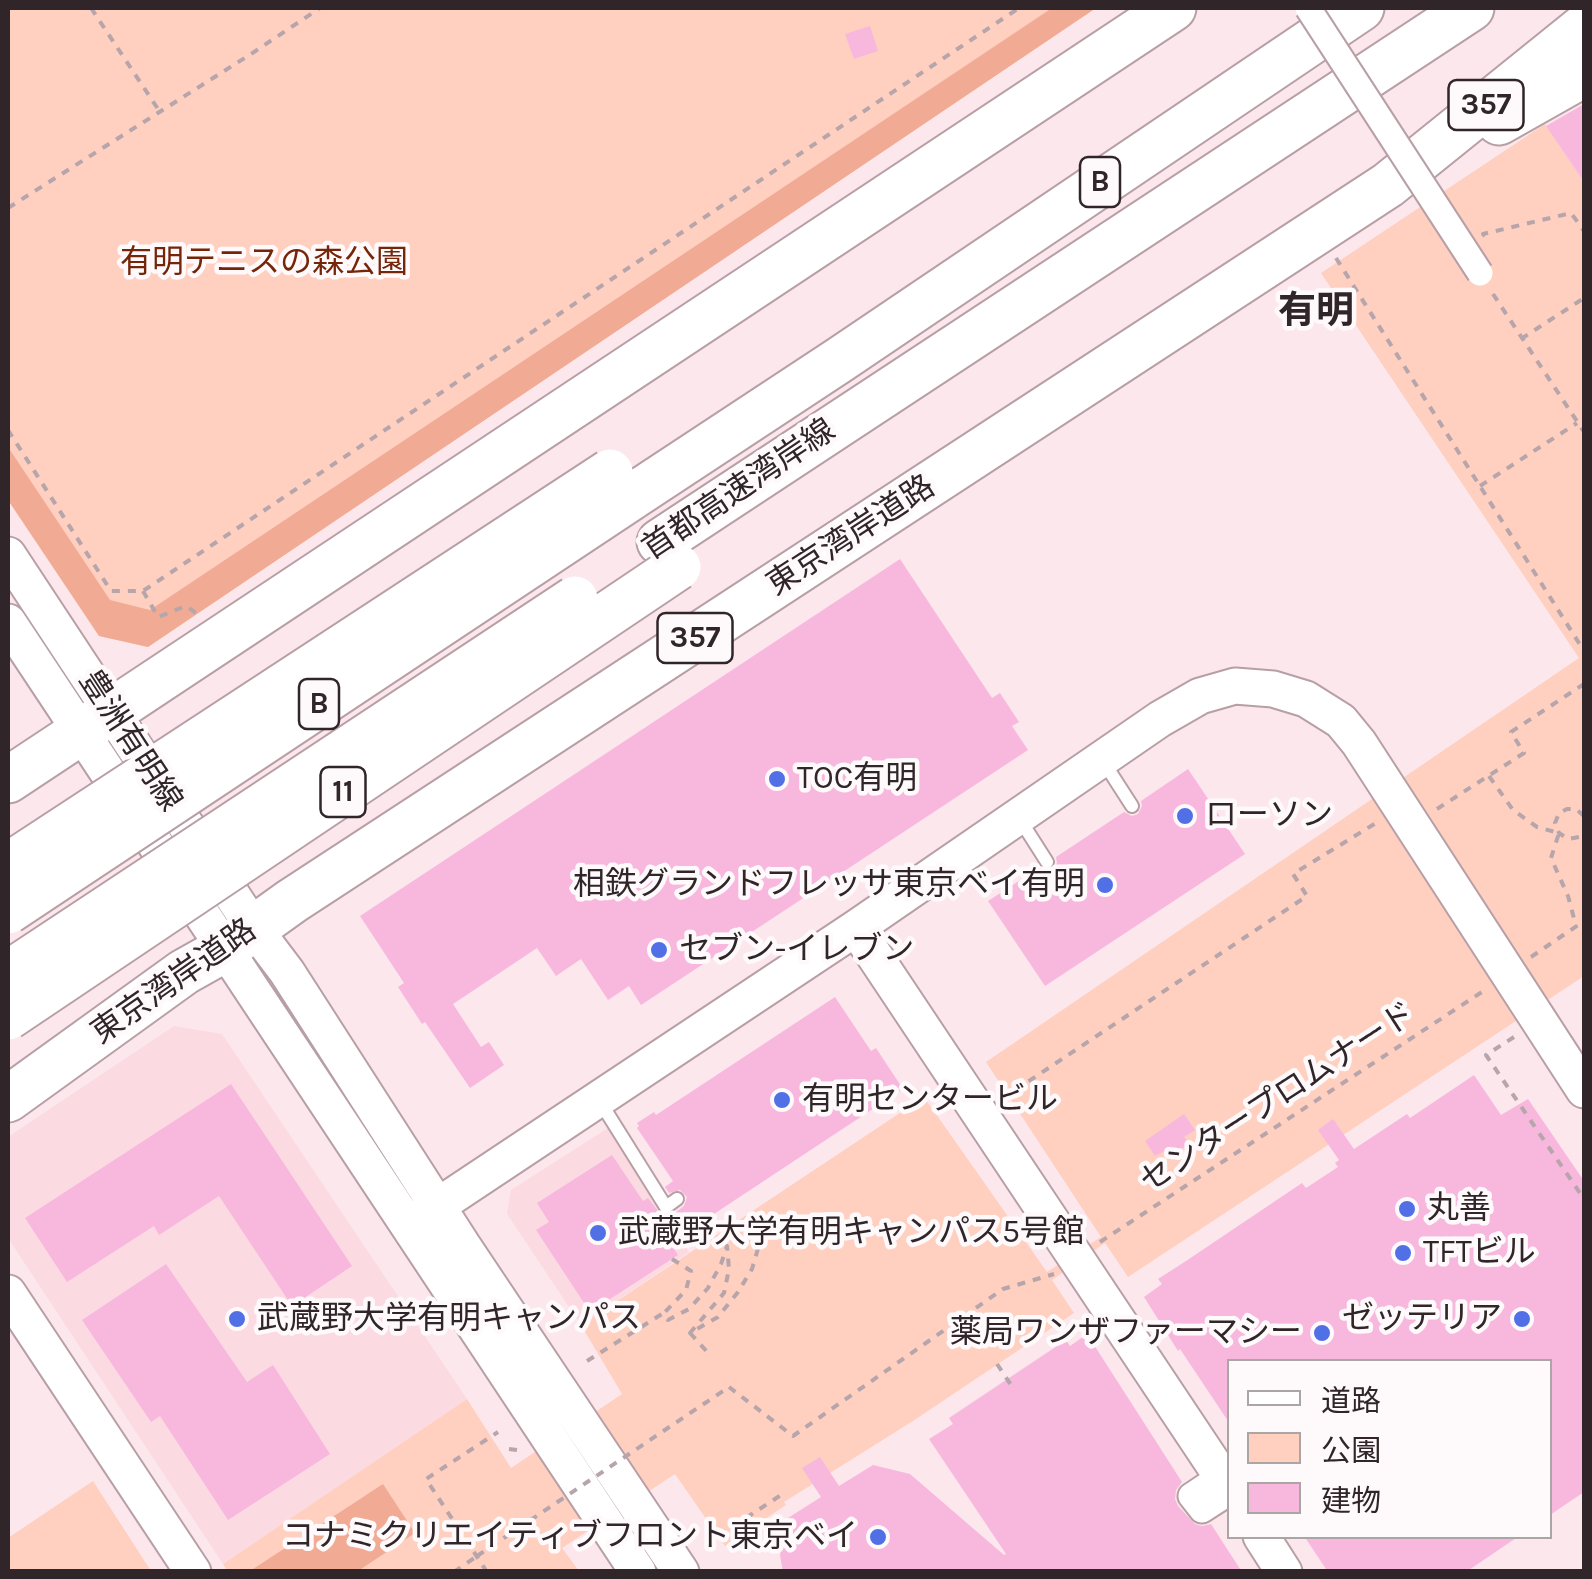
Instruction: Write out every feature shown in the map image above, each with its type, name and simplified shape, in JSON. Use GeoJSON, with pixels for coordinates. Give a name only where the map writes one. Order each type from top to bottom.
{"type":"FeatureCollection","features":[{"type":"Feature","properties":{"kind":"highway","name":"首都高速湾岸線"},"geometry":{"type":"LineString","coordinates":[[8,911],[620,485],[841,359],[1361,8]]}},
{"type":"Feature","properties":{"kind":"highway","name":"B"},"geometry":{"type":"LineString","coordinates":[[1141,224],[1471,8]]}},
{"type":"Feature","properties":{"kind":"highway"},"geometry":{"type":"LineString","coordinates":[[8,780],[1165,12]]}},
{"type":"Feature","properties":{"kind":"highway","name":"東京湾岸道路"},"geometry":{"type":"LineString","coordinates":[[8,1099],[184,972],[1388,185],[1584,27]]}},
{"type":"Feature","properties":{"kind":"highway","name":"357"},"geometry":{"type":"LineString","coordinates":[[1388,185],[1584,74]]}},
{"type":"Feature","properties":{"kind":"highway","name":"11"},"geometry":{"type":"LineString","coordinates":[[8,1017],[669,555],[1082,277],[1141,224]]}},
{"type":"Feature","properties":{"kind":"highway"},"geometry":{"type":"LineString","coordinates":[[8,866],[620,485]]}},
{"type":"Feature","properties":{"kind":"highway","name":"首都高速湾岸線"},"geometry":{"type":"LineString","coordinates":[[8,974],[669,555]]}},
{"type":"Feature","properties":{"kind":"street"},"geometry":{"type":"LineString","coordinates":[[1308,8],[1480,273]]}},
{"type":"Feature","properties":{"kind":"street","name":"豊洲有明線"},"geometry":{"type":"LineString","coordinates":[[8,555],[97,722],[239,938],[286,972],[423,1215]]}},
{"type":"Feature","properties":{"kind":"street","name":"豊洲有明線"},"geometry":{"type":"LineString","coordinates":[[8,622],[97,722]]}},
{"type":"Feature","properties":{"kind":"street"},"geometry":{"type":"LineString","coordinates":[[423,1215],[856,928],[1186,702],[1235,686],[1293,694],[1340,722],[1365,751],[1584,1090]]}},
{"type":"Feature","properties":{"kind":"street"},"geometry":{"type":"LineString","coordinates":[[856,928],[1227,1485]]}},
{"type":"Feature","properties":{"kind":"street"},"geometry":{"type":"LineString","coordinates":[[423,1215],[433,1266],[638,1572]]}},
{"type":"Feature","properties":{"kind":"street"},"geometry":{"type":"LineString","coordinates":[[423,1215],[681,1572]]}},
{"type":"Feature","properties":{"kind":"street"},"geometry":{"type":"LineString","coordinates":[[8,1293],[193,1572]]}},
{"type":"Feature","properties":{"kind":"street"},"geometry":{"type":"LineString","coordinates":[[1227,1472],[1192,1496],[1202,1510],[1227,1492]]}},
{"type":"Feature","properties":{"kind":"street"},"geometry":{"type":"LineString","coordinates":[[1263,1539],[1284,1572]]}},
{"type":"Feature","properties":{"kind":"lane"},"geometry":{"type":"LineString","coordinates":[[1101,759],[1132,806]]}},
{"type":"Feature","properties":{"kind":"lane"},"geometry":{"type":"LineString","coordinates":[[1017,816],[1048,862]]}},
{"type":"Feature","properties":{"kind":"lane"},"geometry":{"type":"LineString","coordinates":[[598,1098],[666,1207],[678,1199]]}},
{"type":"Feature","properties":{"kind":"path"},"geometry":{"type":"LineString","coordinates":[[91,8],[160,112]]}},
{"type":"Feature","properties":{"kind":"path"},"geometry":{"type":"LineString","coordinates":[[8,208],[320,8]]}},
{"type":"Feature","properties":{"kind":"path"},"geometry":{"type":"LineString","coordinates":[[8,430],[111,591],[143,590],[1019,8]]}},
{"type":"Feature","properties":{"kind":"path"},"geometry":{"type":"LineString","coordinates":[[1493,248],[1483,234],[1572,213],[1584,231]]}},
{"type":"Feature","properties":{"kind":"path"},"geometry":{"type":"LineString","coordinates":[[1335,255],[1584,651]]}},
{"type":"Feature","properties":{"kind":"path"},"geometry":{"type":"LineString","coordinates":[[1480,273],[1584,432]]}},
{"type":"Feature","properties":{"kind":"path"},"geometry":{"type":"LineString","coordinates":[[1521,339],[1584,298]]}},
{"type":"Feature","properties":{"kind":"path"},"geometry":{"type":"LineString","coordinates":[[1480,486],[1578,423]]}},
{"type":"Feature","properties":{"kind":"path"},"geometry":{"type":"LineString","coordinates":[[143,590],[158,616],[186,606],[206,620]]}},
{"type":"Feature","properties":{"kind":"path"},"geometry":{"type":"LineString","coordinates":[[1433,812],[1524,753],[1510,732],[1584,684]]}},
{"type":"Feature","properties":{"kind":"path"},"geometry":{"type":"LineString","coordinates":[[1489,776],[1513,810],[1536,828],[1568,838],[1578,837],[1584,831]]}},
{"type":"Feature","properties":{"kind":"path"},"geometry":{"type":"LineString","coordinates":[[1576,926],[1551,858],[1559,833],[1559,813],[1567,808],[1584,815]]}},
{"type":"Feature","properties":{"kind":"path"},"geometry":{"type":"LineString","coordinates":[[1002,1099],[1307,896],[1293,874],[1379,822]]}},
{"type":"Feature","properties":{"kind":"path"},"geometry":{"type":"LineString","coordinates":[[1529,959],[1584,920]]}},
{"type":"Feature","properties":{"kind":"path","name":"センタープロムナード"},"geometry":{"type":"LineString","coordinates":[[1096,1245],[1485,990]]}},
{"type":"Feature","properties":{"kind":"path"},"geometry":{"type":"LineString","coordinates":[[1514,1037],[1486,1055],[1584,1199]]}},
{"type":"Feature","properties":{"kind":"path"},"geometry":{"type":"LineString","coordinates":[[690,1332],[718,1317],[738,1292],[752,1269],[764,1228]]}},
{"type":"Feature","properties":{"kind":"path"},"geometry":{"type":"LineString","coordinates":[[664,1312],[668,1320],[689,1309],[708,1288],[727,1246],[730,1269],[724,1293],[690,1332]]}},
{"type":"Feature","properties":{"kind":"path"},"geometry":{"type":"LineString","coordinates":[[586,1361],[664,1312],[686,1290],[691,1271],[672,1259]]}},
{"type":"Feature","properties":{"kind":"path"},"geometry":{"type":"LineString","coordinates":[[454,1572],[729,1387],[793,1436],[1003,1289],[1050,1276]]}},
{"type":"Feature","properties":{"kind":"path"},"geometry":{"type":"LineString","coordinates":[[690,1332],[710,1355]]}},
{"type":"Feature","properties":{"kind":"path"},"geometry":{"type":"LineString","coordinates":[[997,1364],[1012,1385]]}},
{"type":"Feature","properties":{"kind":"path"},"geometry":{"type":"LineString","coordinates":[[487,1572],[426,1479],[498,1432]]}},
{"type":"Feature","properties":{"kind":"path"},"geometry":{"type":"LineString","coordinates":[[509,1449],[527,1451]]}},
{"type":"Feature","properties":{"kind":"path"},"geometry":{"type":"LineString","coordinates":[[706,1544],[781,1494]]}},
{"type":"Feature","properties":{"kind":"shaded area"},"geometry":{"type":"Polygon","coordinates":[[[1052,8],[1096,8],[148,647],[99,636],[8,500],[8,447],[110,600],[150,610],[1052,8]]]}},
{"type":"Feature","properties":{"kind":"shaded area","name":"武蔵野大学有明キャンパス"},"geometry":{"type":"Polygon","coordinates":[[[174,1026],[222,1034],[467,1399],[223,1564],[8,1238],[8,1137],[174,1026]]]}},
{"type":"Feature","properties":{"kind":"shaded area","name":"武蔵野大学有明キャンパス5号館"},"geometry":{"type":"Polygon","coordinates":[[[608,1128],[689,1252],[581,1325],[507,1214],[511,1190],[608,1128]]]}},
{"type":"Feature","properties":{"kind":"shaded area"},"geometry":{"type":"Polygon","coordinates":[[[383,1484],[415,1533],[358,1571],[250,1571],[383,1484]]]}},
{"type":"Feature","properties":{"kind":"green space","name":"有明テニスの森公園"},"geometry":{"type":"Polygon","coordinates":[[[8,8],[1096,8],[148,647],[99,636],[8,500],[8,8]]]}},
{"type":"Feature","properties":{"kind":"green space"},"geometry":{"type":"Polygon","coordinates":[[[1545,124],[1584,182],[1584,976],[1128,1277],[1105,1243],[1052,1280],[1074,1313],[784,1502],[786,1505],[725,1546],[675,1474],[622,1509],[664,1571],[654,1571],[615,1513],[562,1548],[579,1571],[228,1572],[223,1564],[467,1399],[511,1468],[562,1434],[501,1333],[570,1429],[622,1394],[581,1325],[924,1097],[1047,1272],[1101,1237],[986,1062],[1579,658],[1321,273],[1545,124]]]}},
{"type":"Feature","properties":{"kind":"green space"},"geometry":{"type":"Polygon","coordinates":[[[93,1481],[151,1571],[8,1571],[8,1538],[93,1481]]]}},
{"type":"Feature","properties":{"kind":"building"},"geometry":{"type":"Polygon","coordinates":[[[870,26],[878,51],[854,59],[845,34],[870,26]]]}},
{"type":"Feature","properties":{"kind":"building"},"geometry":{"type":"Polygon","coordinates":[[[1584,104],[1584,182],[1546,126],[1584,104]]]}},
{"type":"Feature","properties":{"kind":"building","name":"TOC有明"},"geometry":{"type":"Polygon","coordinates":[[[900,559],[992,698],[1000,693],[1019,722],[1012,726],[1028,750],[641,1005],[629,986],[608,1000],[581,959],[556,976],[537,948],[453,1004],[481,1047],[489,1042],[504,1065],[470,1088],[398,987],[404,983],[360,916],[900,559]]]}},
{"type":"Feature","properties":{"kind":"building","name":"相鉄グランドフレッサ東京ベイ有明"},"geometry":{"type":"Polygon","coordinates":[[[1188,769],[1245,854],[1045,986],[988,901],[1039,868],[1053,870],[1056,857],[1124,812],[1138,814],[1141,801],[1188,769]]]}},
{"type":"Feature","properties":{"kind":"building","name":"有明センタービル"},"geometry":{"type":"Polygon","coordinates":[[[835,997],[871,1051],[876,1048],[903,1089],[670,1243],[678,1255],[590,1312],[536,1230],[549,1222],[537,1203],[612,1155],[643,1201],[648,1198],[661,1215],[672,1215],[684,1206],[687,1197],[680,1190],[669,1193],[665,1187],[673,1181],[637,1123],[654,1112],[656,1115],[835,997]]]}},
{"type":"Feature","properties":{"kind":"building","name":"TFTビル"},"geometry":{"type":"Polygon","coordinates":[[[1474,1075],[1501,1115],[1528,1099],[1584,1181],[1584,1492],[1552,1514],[1552,1359],[1227,1359],[1227,1420],[1144,1297],[1162,1284],[1158,1279],[1302,1183],[1306,1188],[1338,1167],[1335,1163],[1339,1160],[1318,1130],[1333,1119],[1354,1149],[1407,1114],[1410,1118],[1474,1075]]]}},
{"type":"Feature","properties":{"kind":"building"},"geometry":{"type":"Polygon","coordinates":[[[231,1084],[352,1266],[292,1306],[219,1196],[159,1235],[154,1226],[67,1282],[25,1218],[231,1084]]]}},
{"type":"Feature","properties":{"kind":"building"},"geometry":{"type":"Polygon","coordinates":[[[1184,1114],[1195,1130],[1184,1137],[1189,1144],[1170,1156],[1166,1150],[1155,1156],[1145,1141],[1184,1114]]]}},
{"type":"Feature","properties":{"kind":"building"},"geometry":{"type":"Polygon","coordinates":[[[166,1264],[247,1382],[273,1365],[330,1454],[228,1520],[160,1416],[151,1422],[82,1320],[166,1264]]]}},
{"type":"Feature","properties":{"kind":"building"},"geometry":{"type":"Polygon","coordinates":[[[1087,1334],[1182,1482],[1176,1490],[1178,1506],[1195,1524],[1211,1524],[1242,1572],[783,1572],[780,1555],[788,1518],[821,1497],[802,1468],[820,1457],[839,1486],[873,1465],[910,1474],[1006,1554],[929,1439],[953,1424],[949,1418],[1066,1340],[1070,1346],[1087,1334]]]}},
{"type":"Feature","properties":{"kind":"building"},"geometry":{"type":"Polygon","coordinates":[[[1306,1539],[1515,1539],[1466,1572],[1328,1572],[1306,1539]]]}},
{"type":"Feature","properties":{"kind":"place","name":"TOC有明"},"geometry":{"type":"Point","coordinates":[777,779]}},
{"type":"Feature","properties":{"kind":"place","name":"ローソン"},"geometry":{"type":"Point","coordinates":[1185,816]}},
{"type":"Feature","properties":{"kind":"place","name":"相鉄グランドフレッサ東京ベイ有明"},"geometry":{"type":"Point","coordinates":[1105,885]}},
{"type":"Feature","properties":{"kind":"place","name":"セブン-イレブン"},"geometry":{"type":"Point","coordinates":[659,950]}},
{"type":"Feature","properties":{"kind":"place","name":"有明センタービル"},"geometry":{"type":"Point","coordinates":[782,1100]}},
{"type":"Feature","properties":{"kind":"place","name":"丸善"},"geometry":{"type":"Point","coordinates":[1407,1209]}},
{"type":"Feature","properties":{"kind":"place","name":"武蔵野大学有明キャンパス5号館"},"geometry":{"type":"Point","coordinates":[598,1233]}},
{"type":"Feature","properties":{"kind":"place","name":"TFTビル"},"geometry":{"type":"Point","coordinates":[1403,1253]}},
{"type":"Feature","properties":{"kind":"place","name":"武蔵野大学有明キャンパス"},"geometry":{"type":"Point","coordinates":[237,1319]}},
{"type":"Feature","properties":{"kind":"place","name":"ゼッテリア"},"geometry":{"type":"Point","coordinates":[1522,1319]}},
{"type":"Feature","properties":{"kind":"place","name":"薬局ワンザファーマシー"},"geometry":{"type":"Point","coordinates":[1322,1333]}},
{"type":"Feature","properties":{"kind":"place","name":"コナミクリエイティブフロント東京ベイ"},"geometry":{"type":"Point","coordinates":[878,1537]}},
{"type":"Feature","properties":{"kind":"district","name":"有明"},"geometry":{"type":"Point","coordinates":[1316,312]}}]}
